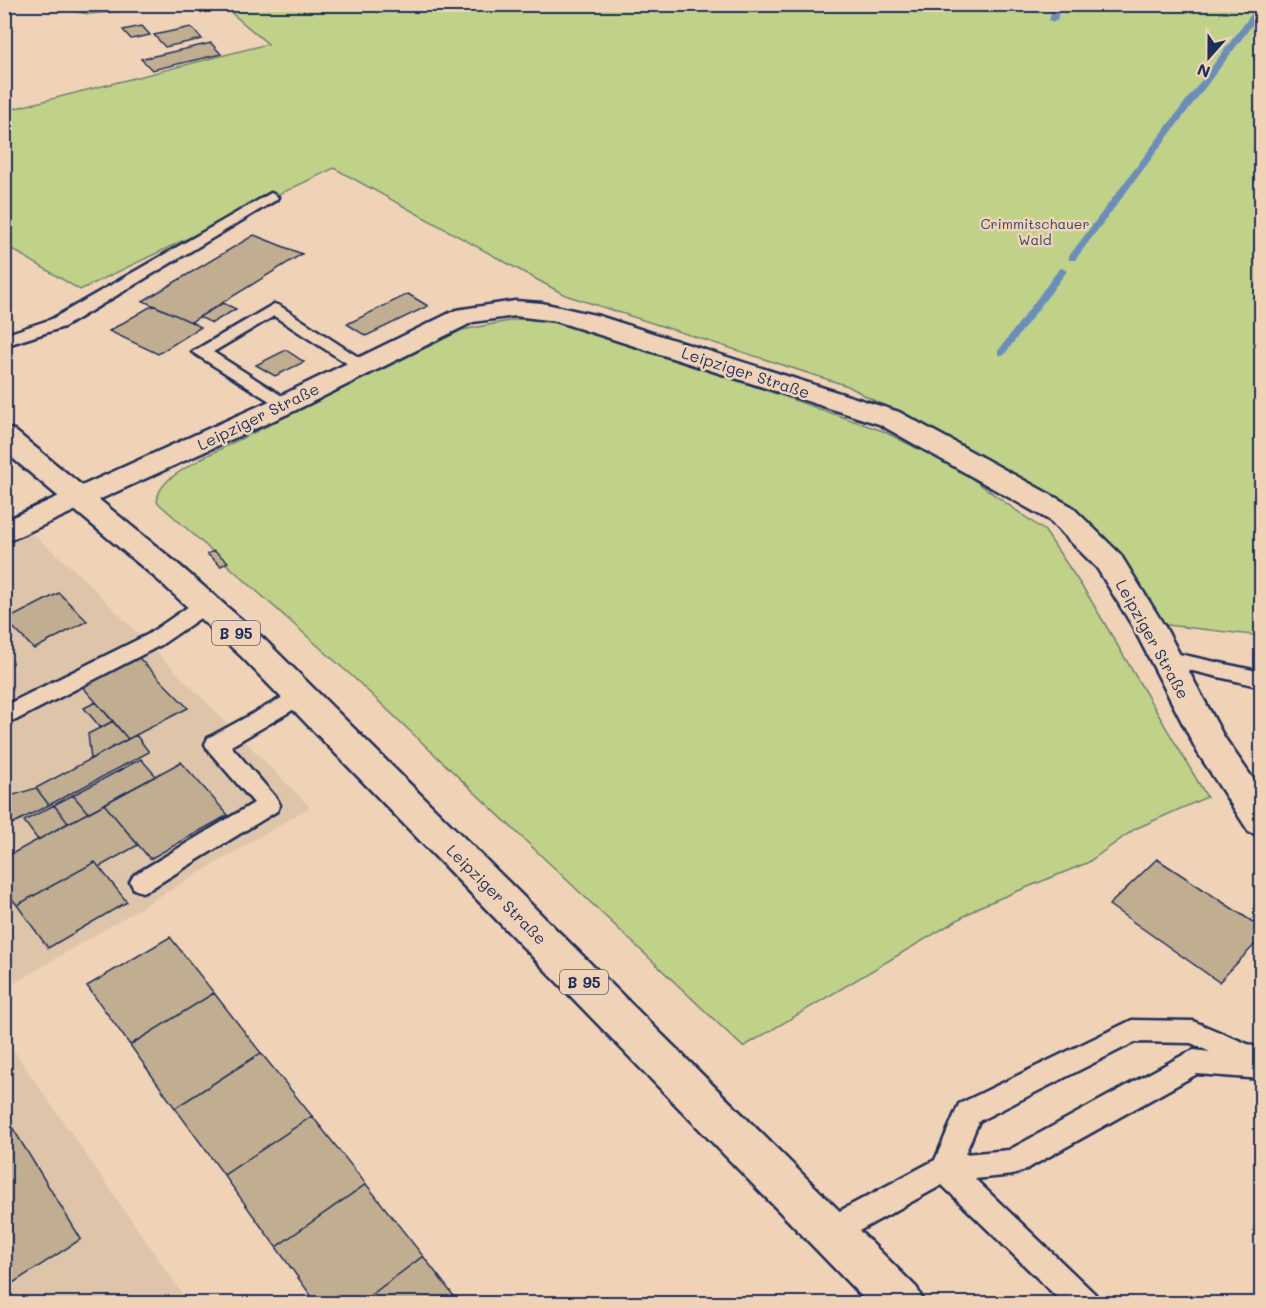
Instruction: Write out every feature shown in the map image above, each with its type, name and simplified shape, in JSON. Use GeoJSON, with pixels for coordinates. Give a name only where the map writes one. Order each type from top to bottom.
{"type":"FeatureCollection","features":[{"type":"Feature","properties":{"kind":"street","name":"Leipziger Straße"},"geometry":{"type":"LineString","coordinates":[[81,499],[284,405],[465,316],[495,309],[541,308],[590,321],[889,418],[1060,513],[1109,561],[1165,658],[1210,744],[1262,822]]}},
{"type":"Feature","properties":{"kind":"street","name":"Leipziger Straße"},"geometry":{"type":"LineString","coordinates":[[4,436],[205,605],[300,696],[901,1304]]}},
{"type":"Feature","properties":{"kind":"street"},"geometry":{"type":"LineString","coordinates":[[4,533],[81,499]]}},
{"type":"Feature","properties":{"kind":"lane"},"geometry":{"type":"LineString","coordinates":[[4,341],[58,323],[271,197]]}},
{"type":"Feature","properties":{"kind":"lane"},"geometry":{"type":"LineString","coordinates":[[284,405],[201,352],[274,309],[363,366]]}},
{"type":"Feature","properties":{"kind":"lane"},"geometry":{"type":"LineString","coordinates":[[8,714],[154,640],[205,605]]}},
{"type":"Feature","properties":{"kind":"lane"},"geometry":{"type":"LineString","coordinates":[[1165,658],[1262,681]]}},
{"type":"Feature","properties":{"kind":"lane"},"geometry":{"type":"LineString","coordinates":[[142,882],[269,805],[216,744],[300,696]]}},
{"type":"Feature","properties":{"kind":"lane"},"geometry":{"type":"LineString","coordinates":[[945,1169],[969,1113],[1131,1031],[1193,1032],[1262,1062]]}},
{"type":"Feature","properties":{"kind":"lane"},"geometry":{"type":"LineString","coordinates":[[830,1232],[945,1169],[1013,1162],[1194,1062],[1262,1067]]}},
{"type":"Feature","properties":{"kind":"lane"},"geometry":{"type":"LineString","coordinates":[[945,1169],[1085,1304]]}},
{"type":"Feature","properties":{"kind":"shaded area"},"geometry":{"type":"Polygon","coordinates":[[[4,509],[79,574],[310,807],[5,989],[4,509]]]}},
{"type":"Feature","properties":{"kind":"shaded area"},"geometry":{"type":"Polygon","coordinates":[[[5,1038],[189,1303],[5,1303],[5,1038]]]}},
{"type":"Feature","properties":{"kind":"green space"},"geometry":{"type":"Polygon","coordinates":[[[37,5],[198,5],[89,14],[37,5]]]}},
{"type":"Feature","properties":{"kind":"green space","name":"Crimmitschauer Wald"},"geometry":{"type":"Polygon","coordinates":[[[222,5],[1261,5],[1261,636],[1158,624],[1074,513],[848,386],[565,295],[334,168],[80,290],[5,245],[4,111],[268,44],[222,5]]]}},
{"type":"Feature","properties":{"kind":"green space"},"geometry":{"type":"Polygon","coordinates":[[[519,319],[548,320],[574,325],[696,366],[883,431],[960,470],[1045,531],[1089,597],[1207,797],[1135,829],[1087,863],[981,906],[743,1047],[354,678],[157,502],[158,494],[167,481],[202,458],[462,330],[519,319]]]}},
{"type":"Feature","properties":{"kind":"building"},"geometry":{"type":"Polygon","coordinates":[[[142,26],[150,35],[131,39],[123,30],[142,26]]]}},
{"type":"Feature","properties":{"kind":"building"},"geometry":{"type":"Polygon","coordinates":[[[191,27],[202,39],[165,47],[154,35],[191,27]]]}},
{"type":"Feature","properties":{"kind":"building"},"geometry":{"type":"Polygon","coordinates":[[[211,43],[221,54],[152,70],[141,59],[211,43]]]}},
{"type":"Feature","properties":{"kind":"building"},"geometry":{"type":"Polygon","coordinates":[[[254,235],[302,254],[191,322],[143,301],[254,235]]]}},
{"type":"Feature","properties":{"kind":"building"},"geometry":{"type":"Polygon","coordinates":[[[408,294],[428,306],[366,336],[347,324],[408,294]]]}},
{"type":"Feature","properties":{"kind":"building"},"geometry":{"type":"Polygon","coordinates":[[[223,303],[236,309],[212,323],[199,317],[223,303]]]}},
{"type":"Feature","properties":{"kind":"building"},"geometry":{"type":"Polygon","coordinates":[[[153,305],[201,327],[158,354],[109,331],[153,305]]]}},
{"type":"Feature","properties":{"kind":"building"},"geometry":{"type":"Polygon","coordinates":[[[286,350],[304,362],[275,376],[256,365],[286,350]]]}},
{"type":"Feature","properties":{"kind":"building"},"geometry":{"type":"Polygon","coordinates":[[[214,551],[228,562],[221,566],[207,554],[214,551]]]}},
{"type":"Feature","properties":{"kind":"building"},"geometry":{"type":"Polygon","coordinates":[[[59,593],[87,621],[34,649],[6,620],[59,593]]]}},
{"type":"Feature","properties":{"kind":"building"},"geometry":{"type":"Polygon","coordinates":[[[139,658],[188,708],[128,739],[82,686],[139,658]]]}},
{"type":"Feature","properties":{"kind":"building"},"geometry":{"type":"Polygon","coordinates":[[[96,702],[113,721],[101,728],[84,708],[96,702]]]}},
{"type":"Feature","properties":{"kind":"building"},"geometry":{"type":"Polygon","coordinates":[[[113,721],[128,739],[91,759],[88,734],[113,721]]]}},
{"type":"Feature","properties":{"kind":"building"},"geometry":{"type":"Polygon","coordinates":[[[136,735],[149,752],[49,805],[36,788],[136,735]]]}},
{"type":"Feature","properties":{"kind":"building"},"geometry":{"type":"Polygon","coordinates":[[[141,759],[156,776],[88,813],[73,795],[141,759]]]}},
{"type":"Feature","properties":{"kind":"building"},"geometry":{"type":"Polygon","coordinates":[[[181,762],[228,815],[150,859],[104,804],[181,762]]]}},
{"type":"Feature","properties":{"kind":"building"},"geometry":{"type":"Polygon","coordinates":[[[36,788],[49,805],[4,828],[4,798],[36,788]]]}},
{"type":"Feature","properties":{"kind":"building"},"geometry":{"type":"Polygon","coordinates":[[[73,795],[88,813],[68,823],[54,805],[73,795]]]}},
{"type":"Feature","properties":{"kind":"building"},"geometry":{"type":"Polygon","coordinates":[[[104,804],[138,845],[99,867],[95,862],[17,905],[4,889],[4,858],[104,804]]]}},
{"type":"Feature","properties":{"kind":"building"},"geometry":{"type":"Polygon","coordinates":[[[54,805],[68,823],[38,840],[24,821],[54,805]]]}},
{"type":"Feature","properties":{"kind":"building"},"geometry":{"type":"Polygon","coordinates":[[[1157,859],[1262,928],[1262,937],[1219,982],[1109,905],[1157,859]]]}},
{"type":"Feature","properties":{"kind":"building"},"geometry":{"type":"Polygon","coordinates":[[[95,862],[127,902],[48,948],[17,905],[95,862]]]}},
{"type":"Feature","properties":{"kind":"building"},"geometry":{"type":"Polygon","coordinates":[[[170,937],[214,993],[130,1045],[87,986],[170,937]]]}},
{"type":"Feature","properties":{"kind":"building"},"geometry":{"type":"Polygon","coordinates":[[[214,993],[261,1053],[175,1108],[130,1045],[214,993]]]}},
{"type":"Feature","properties":{"kind":"building"},"geometry":{"type":"Polygon","coordinates":[[[261,1053],[312,1116],[224,1175],[175,1108],[261,1053]]]}},
{"type":"Feature","properties":{"kind":"building"},"geometry":{"type":"Polygon","coordinates":[[[312,1116],[366,1184],[276,1247],[224,1175],[312,1116]]]}},
{"type":"Feature","properties":{"kind":"building"},"geometry":{"type":"Polygon","coordinates":[[[12,1127],[81,1239],[13,1283],[4,1268],[4,1131],[12,1127]]]}},
{"type":"Feature","properties":{"kind":"building"},"geometry":{"type":"Polygon","coordinates":[[[366,1184],[423,1256],[359,1304],[317,1304],[276,1247],[366,1184]]]}},
{"type":"Feature","properties":{"kind":"building"},"geometry":{"type":"Polygon","coordinates":[[[423,1256],[460,1304],[359,1304],[423,1256]]]}},
{"type":"Feature","properties":{"kind":"waterway"},"geometry":{"type":"LineString","coordinates":[[1053,20],[1058,4]]}},
{"type":"Feature","properties":{"kind":"waterway"},"geometry":{"type":"LineString","coordinates":[[1072,258],[1262,6]]}},
{"type":"Feature","properties":{"kind":"waterway"},"geometry":{"type":"LineString","coordinates":[[1001,353],[1062,271]]}}]}
